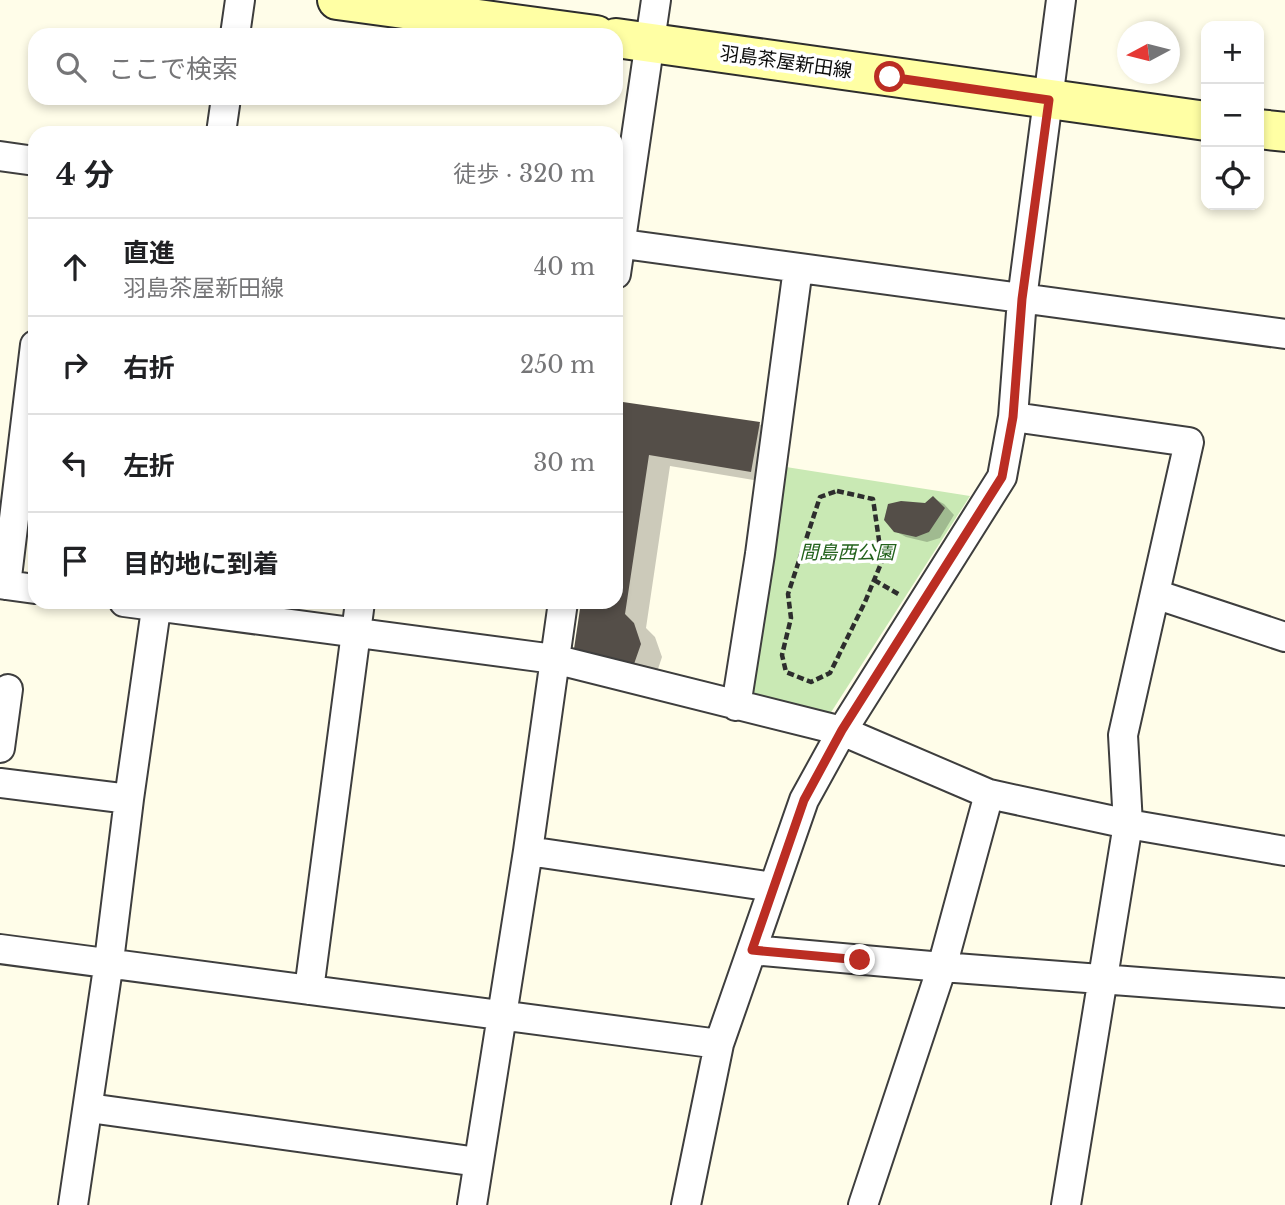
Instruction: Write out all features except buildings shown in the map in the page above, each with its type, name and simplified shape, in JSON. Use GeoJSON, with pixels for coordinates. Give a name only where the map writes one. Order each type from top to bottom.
{"type":"FeatureCollection","features":[{"type":"Feature","properties":{"kind":"main road"},"geometry":{"type":"LineString","coordinates":[[337,0],[544,28]]}},
{"type":"Feature","properties":{"kind":"main road","name":"羽島茶屋新田線"},"geometry":{"type":"LineString","coordinates":[[634,40],[1201,120]]}},
{"type":"Feature","properties":{"kind":"main road"},"geometry":{"type":"LineString","coordinates":[[1264,129],[1285,132]]}},
{"type":"Feature","properties":{"kind":"street"},"geometry":{"type":"LineString","coordinates":[[236,28],[240,0]]}},
{"type":"Feature","properties":{"kind":"street"},"geometry":{"type":"LineString","coordinates":[[623,180],[634,40],[656,0]]}},
{"type":"Feature","properties":{"kind":"street"},"geometry":{"type":"LineString","coordinates":[[685,1205],[719,1044],[804,800],[842,730],[1002,477],[1013,417],[1022,299],[1061,0]]}},
{"type":"Feature","properties":{"kind":"street"},"geometry":{"type":"LineString","coordinates":[[223,126],[225,105]]}},
{"type":"Feature","properties":{"kind":"street"},"geometry":{"type":"LineString","coordinates":[[0,156],[28,160]]}},
{"type":"Feature","properties":{"kind":"street"},"geometry":{"type":"LineString","coordinates":[[623,244],[1285,334]]}},
{"type":"Feature","properties":{"kind":"street"},"geometry":{"type":"LineString","coordinates":[[736,706],[760,554],[798,268]]}},
{"type":"Feature","properties":{"kind":"street"},"geometry":{"type":"LineString","coordinates":[[28,398],[3,585],[28,588]]}},
{"type":"Feature","properties":{"kind":"street"},"geometry":{"type":"LineString","coordinates":[[1013,417],[1189,442],[1123,735],[1128,824],[1066,1205]]}},
{"type":"Feature","properties":{"kind":"street"},"geometry":{"type":"LineString","coordinates":[[1154,594],[1285,637]]}},
{"type":"Feature","properties":{"kind":"street"},"geometry":{"type":"LineString","coordinates":[[73,1205],[89,1108],[156,609]]}},
{"type":"Feature","properties":{"kind":"street"},"geometry":{"type":"LineString","coordinates":[[190,609],[356,634],[554,659],[842,730],[989,794],[1128,824],[1285,850]]}},
{"type":"Feature","properties":{"kind":"street"},"geometry":{"type":"LineString","coordinates":[[309,990],[359,609]]}},
{"type":"Feature","properties":{"kind":"street"},"geometry":{"type":"LineString","coordinates":[[472,1205],[563,609]]}},
{"type":"Feature","properties":{"kind":"street"},"geometry":{"type":"LineString","coordinates":[[0,748],[8,689]]}},
{"type":"Feature","properties":{"kind":"street"},"geometry":{"type":"LineString","coordinates":[[0,783],[129,799]]}},
{"type":"Feature","properties":{"kind":"street"},"geometry":{"type":"LineString","coordinates":[[863,1205],[942,967],[989,794]]}},
{"type":"Feature","properties":{"kind":"street"},"geometry":{"type":"LineString","coordinates":[[528,851],[773,887]]}},
{"type":"Feature","properties":{"kind":"street"},"geometry":{"type":"LineString","coordinates":[[0,949],[109,961],[719,1044]]}},
{"type":"Feature","properties":{"kind":"street"},"geometry":{"type":"LineString","coordinates":[[752,950],[1285,993]]}},
{"type":"Feature","properties":{"kind":"street"},"geometry":{"type":"LineString","coordinates":[[89,1108],[478,1162]]}},
{"type":"Feature","properties":{"kind":"path"},"geometry":{"type":"LineString","coordinates":[[837,491],[873,499],[882,561],[830,673],[811,682],[786,672],[782,655],[791,618],[788,594],[798,562],[820,497],[837,491]]}},
{"type":"Feature","properties":{"kind":"green space","name":"間島西公園"},"geometry":{"type":"Polygon","coordinates":[[[786,467],[970,496],[828,717],[749,695],[786,467]]]}},
{"type":"Feature","properties":{"kind":"route"},"geometry":{"type":"LineString","coordinates":[[860,960],[752,950],[804,800],[842,730],[1002,477],[1013,417],[1022,299],[1049,100],[890,77]]}}]}
